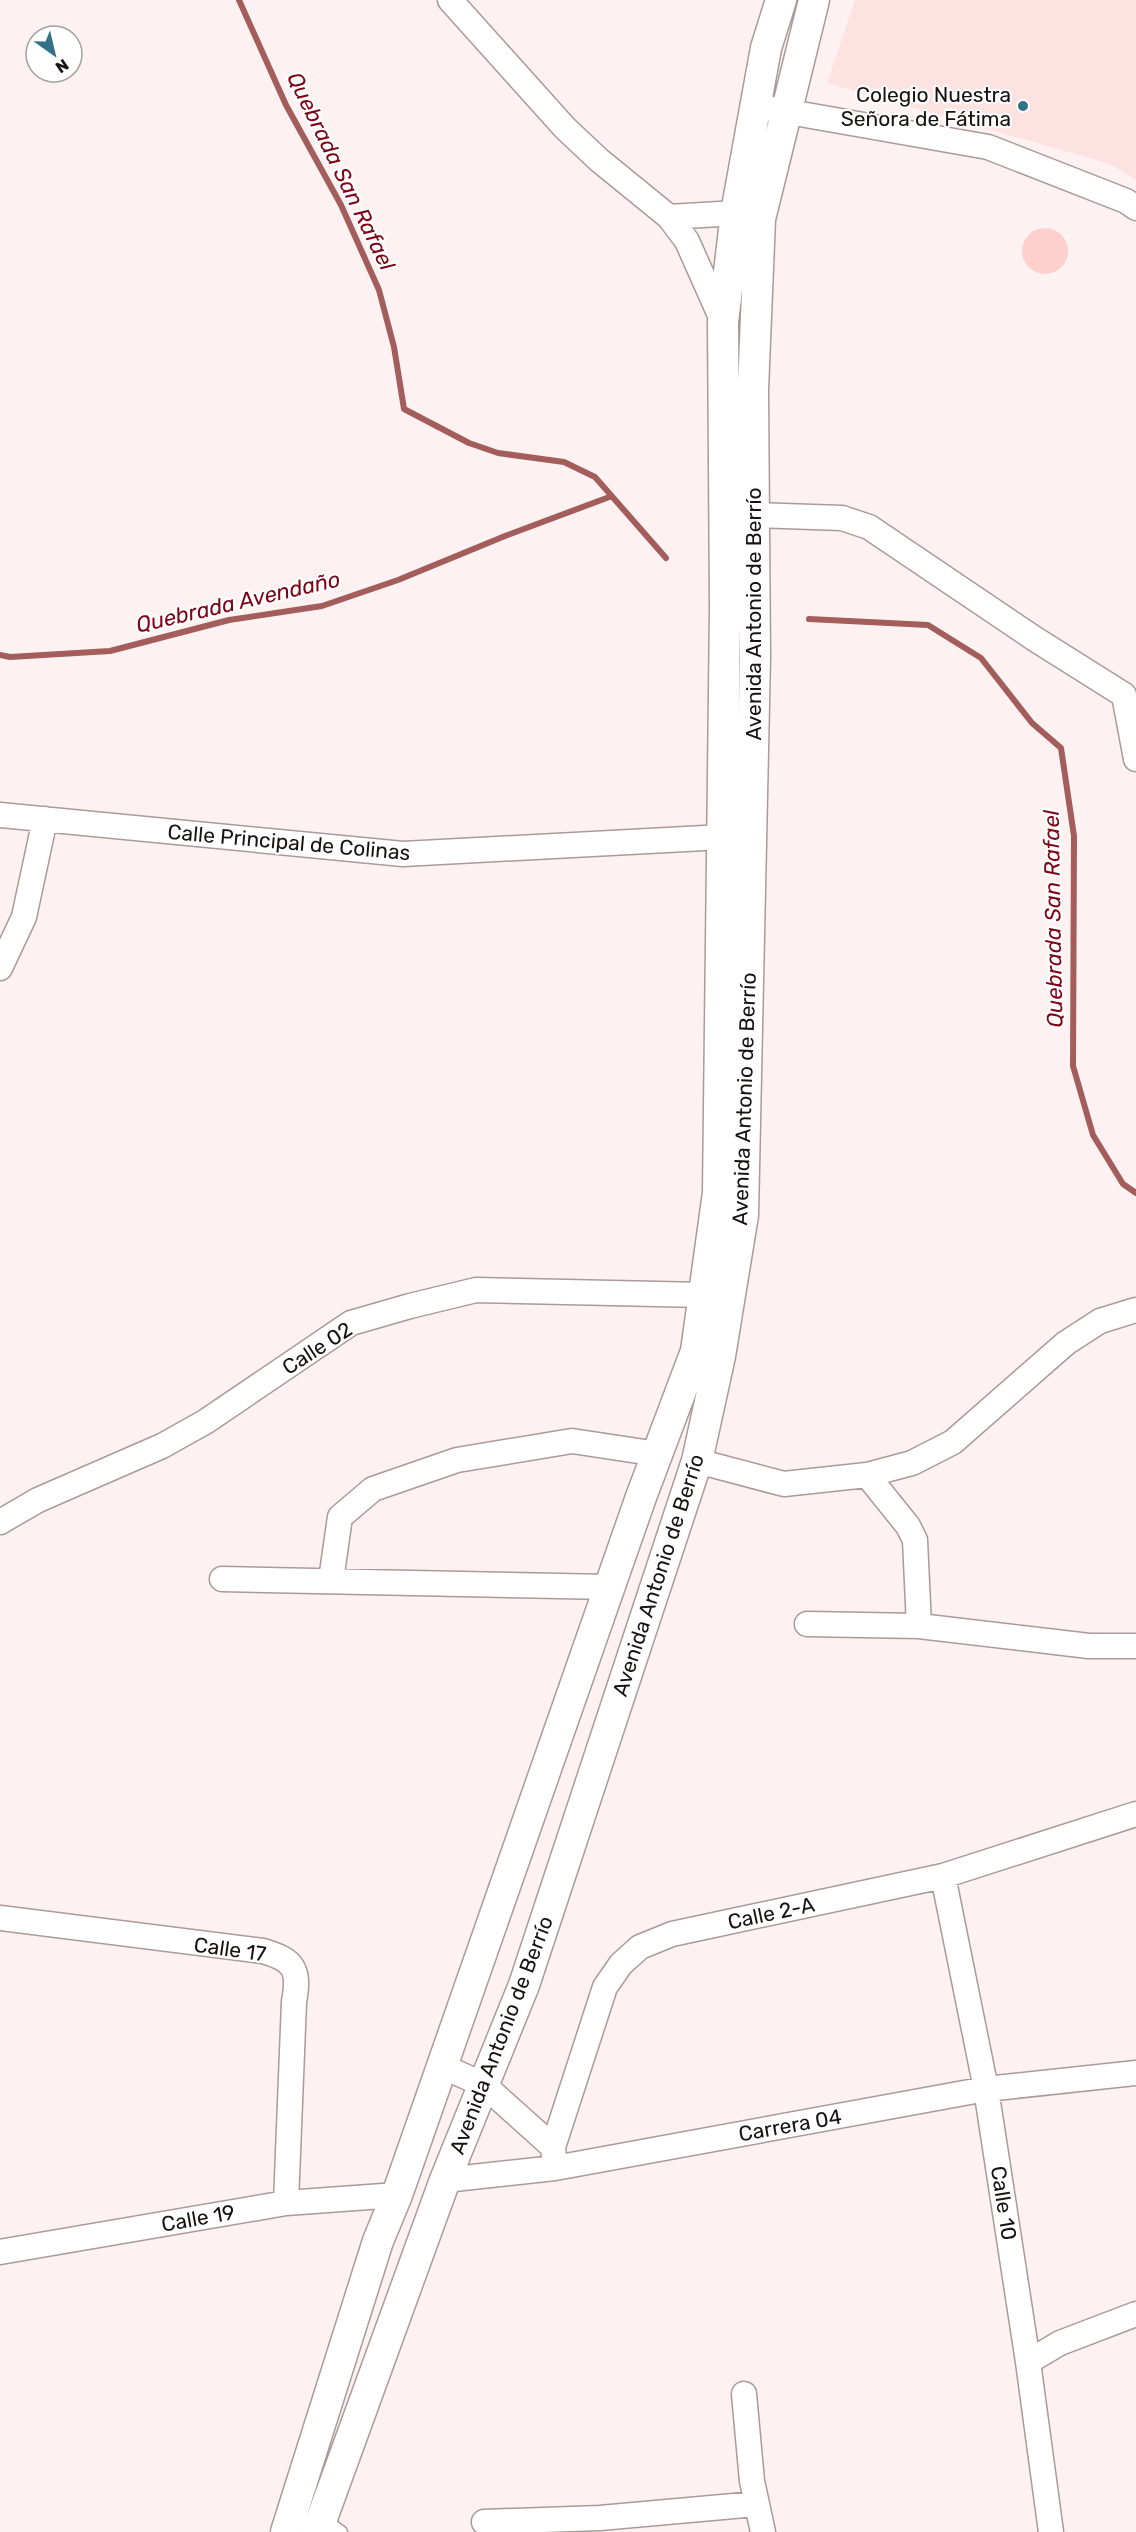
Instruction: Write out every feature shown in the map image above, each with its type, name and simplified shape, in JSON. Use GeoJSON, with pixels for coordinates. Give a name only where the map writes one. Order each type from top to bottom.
{"type":"FeatureCollection","features":[{"type":"Feature","properties":{"kind":"street"},"geometry":{"type":"LineString","coordinates":[[450,0],[566,128],[599,160],[669,218],[687,242],[723,322]]}},
{"type":"Feature","properties":{"kind":"street","name":"Avenida Antonio de Berrío"},"geometry":{"type":"LineString","coordinates":[[286,2532],[378,2241],[397,2195],[610,1587],[696,1351],[718,1193],[725,596],[723,322],[736,213],[755,106],[766,48],[781,0]]}},
{"type":"Feature","properties":{"kind":"street","name":"Avenida Antonio de Berrío"},"geometry":{"type":"LineString","coordinates":[[327,2527],[445,2180],[524,1985],[697,1461],[720,1356],[743,1215],[755,657],[753,390],[760,219],[814,0]]}},
{"type":"Feature","properties":{"kind":"street"},"geometry":{"type":"LineString","coordinates":[[755,106],[988,147],[1126,201],[1136,208]]}},
{"type":"Feature","properties":{"kind":"street"},"geometry":{"type":"LineString","coordinates":[[669,218],[736,213]]}},
{"type":"Feature","properties":{"kind":"street"},"geometry":{"type":"LineString","coordinates":[[754,515],[842,518],[869,527],[1035,639],[1130,699],[1136,759]]}},
{"type":"Feature","properties":{"kind":"street","name":"Calle Principal de Colinas"},"geometry":{"type":"LineString","coordinates":[[0,815],[403,854],[723,837]]}},
{"type":"Feature","properties":{"kind":"street"},"geometry":{"type":"LineString","coordinates":[[0,968],[24,917],[45,819]]}},
{"type":"Feature","properties":{"kind":"street","name":"Calle 02"},"geometry":{"type":"LineString","coordinates":[[0,1522],[38,1500],[162,1446],[351,1323],[476,1290],[704,1295]]}},
{"type":"Feature","properties":{"kind":"street"},"geometry":{"type":"LineString","coordinates":[[697,1461],[784,1484],[867,1475],[912,1463],[953,1442],[1066,1343],[1100,1322],[1136,1310]]}},
{"type":"Feature","properties":{"kind":"street"},"geometry":{"type":"LineString","coordinates":[[331,1580],[340,1517],[374,1489],[457,1460],[572,1441],[658,1454]]}},
{"type":"Feature","properties":{"kind":"street"},"geometry":{"type":"LineString","coordinates":[[867,1475],[908,1526],[915,1540],[919,1626]]}},
{"type":"Feature","properties":{"kind":"street"},"geometry":{"type":"LineString","coordinates":[[222,1579],[610,1587]]}},
{"type":"Feature","properties":{"kind":"street"},"geometry":{"type":"LineString","coordinates":[[807,1624],[919,1626],[1089,1646],[1136,1646]]}},
{"type":"Feature","properties":{"kind":"street","name":"Calle 2-A"},"geometry":{"type":"LineString","coordinates":[[554,2157],[605,1987],[621,1964],[640,1947],[672,1934],[943,1876],[1136,1814]]}},
{"type":"Feature","properties":{"kind":"street","name":"Calle 10"},"geometry":{"type":"LineString","coordinates":[[943,1876],[986,2089],[1028,2362],[1051,2532]]}},
{"type":"Feature","properties":{"kind":"street","name":"Calle 17"},"geometry":{"type":"LineString","coordinates":[[0,1918],[263,1951],[282,1957],[294,1967],[297,1985],[294,2002],[286,2203]]}},
{"type":"Feature","properties":{"kind":"street"},"geometry":{"type":"LineString","coordinates":[[442,2066],[484,2085],[554,2157]]}},
{"type":"Feature","properties":{"kind":"street","name":"Carrera 04"},"geometry":{"type":"LineString","coordinates":[[445,2180],[554,2157],[986,2089],[1136,2073]]}},
{"type":"Feature","properties":{"kind":"street","name":"Calle 19"},"geometry":{"type":"LineString","coordinates":[[0,2252],[286,2203],[397,2195]]}},
{"type":"Feature","properties":{"kind":"street"},"geometry":{"type":"LineString","coordinates":[[1028,2362],[1060,2343],[1136,2314]]}},
{"type":"Feature","properties":{"kind":"street"},"geometry":{"type":"LineString","coordinates":[[744,2394],[752,2481],[763,2532]]}},
{"type":"Feature","properties":{"kind":"street"},"geometry":{"type":"LineString","coordinates":[[484,2522],[600,2518],[756,2504]]}},
{"type":"Feature","properties":{"kind":"shaded area","name":"Colegio Nuestra Señora de Fátima"},"geometry":{"type":"Polygon","coordinates":[[[855,0],[1136,0],[1136,180],[1110,164],[827,83],[855,0]]]}},
{"type":"Feature","properties":{"kind":"shaded area"},"geometry":{"type":"Polygon","coordinates":[[[1045,228],[1061,235],[1068,251],[1061,267],[1045,274],[1029,267],[1022,251],[1029,235],[1045,228]]]}},
{"type":"Feature","properties":{"kind":"waterway","name":"Quebrada San Rafael"},"geometry":{"type":"LineString","coordinates":[[239,0],[286,105],[341,205],[379,290],[394,347],[404,409],[469,443],[498,453],[564,462],[595,477],[666,558]]}},
{"type":"Feature","properties":{"kind":"waterway","name":"Quebrada Avendaño"},"geometry":{"type":"LineString","coordinates":[[0,655],[10,657],[110,651],[229,620],[322,606],[398,580],[505,536],[612,496]]}},
{"type":"Feature","properties":{"kind":"waterway","name":"Quebrada San Rafael"},"geometry":{"type":"LineString","coordinates":[[809,619],[928,625],[981,658],[1032,723],[1061,748],[1074,836],[1073,1066],[1093,1135],[1123,1184],[1136,1193]]}},
{"type":"Feature","properties":{"kind":"place","name":"Colegio Nuestra Señora de Fátima"},"geometry":{"type":"Point","coordinates":[1023,106]}}]}
